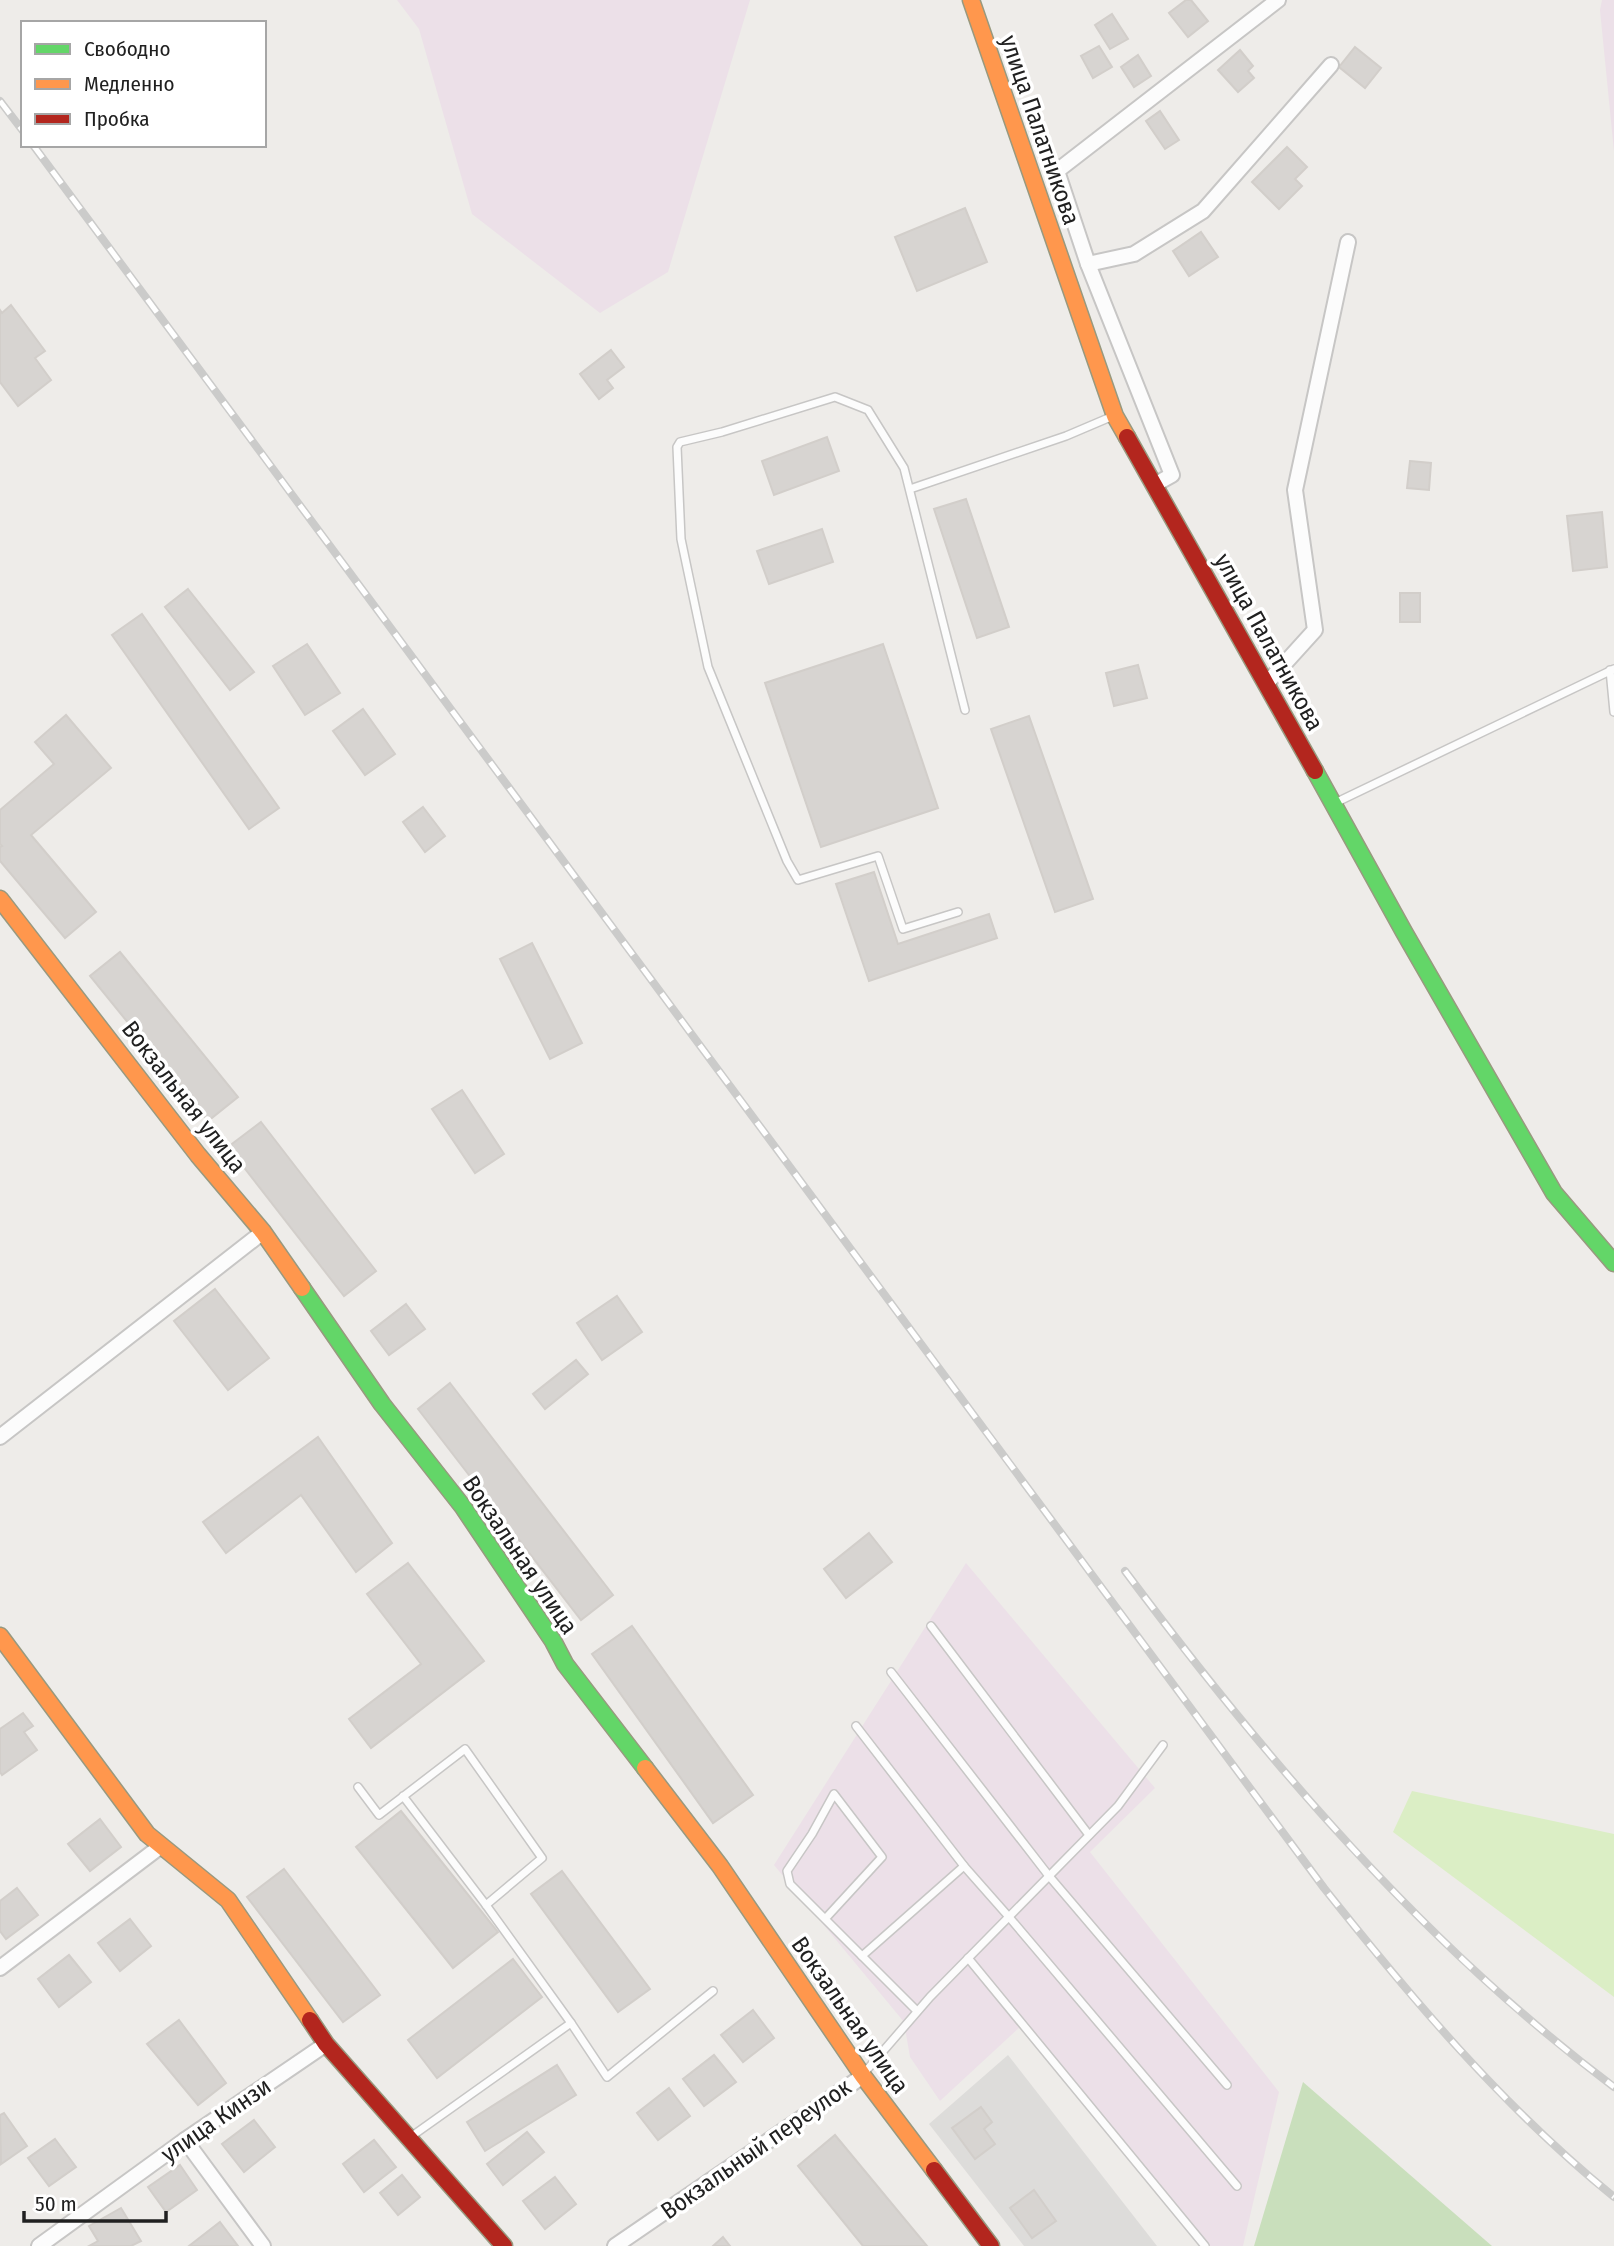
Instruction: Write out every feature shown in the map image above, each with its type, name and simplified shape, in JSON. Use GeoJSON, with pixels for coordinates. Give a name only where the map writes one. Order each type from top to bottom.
{"type":"FeatureCollection","features":[{"type":"Feature","properties":{"kind":"street","name":"улица Палатникова"},"geometry":{"type":"LineString","coordinates":[[971,0],[1115,416],[1554,1193],[1614,1264]]}},
{"type":"Feature","properties":{"kind":"street"},"geometry":{"type":"LineString","coordinates":[[1154,485],[1172,475],[1088,264],[1057,171],[1278,0]]}},
{"type":"Feature","properties":{"kind":"street"},"geometry":{"type":"LineString","coordinates":[[1088,264],[1134,254],[1203,211],[1331,65]]}},
{"type":"Feature","properties":{"kind":"street"},"geometry":{"type":"LineString","coordinates":[[1267,683],[1315,630],[1295,490],[1348,242]]}},
{"type":"Feature","properties":{"kind":"street","name":"Вокзальная улица"},"geometry":{"type":"LineString","coordinates":[[0,899],[198,1155],[262,1232],[382,1404],[463,1507],[553,1641],[565,1664],[720,1866],[863,2076],[990,2246]]}},
{"type":"Feature","properties":{"kind":"street"},"geometry":{"type":"LineString","coordinates":[[0,1437],[262,1232]]}},
{"type":"Feature","properties":{"kind":"street"},"geometry":{"type":"LineString","coordinates":[[0,1636],[147,1834],[228,1900],[326,2044],[504,2246]]}},
{"type":"Feature","properties":{"kind":"street"},"geometry":{"type":"LineString","coordinates":[[0,1968],[161,1846]]}},
{"type":"Feature","properties":{"kind":"street","name":"улица Кинзи"},"geometry":{"type":"LineString","coordinates":[[39,2246],[185,2140],[326,2044]]}},
{"type":"Feature","properties":{"kind":"street","name":"Вокзальный переулок"},"geometry":{"type":"LineString","coordinates":[[615,2246],[863,2076]]}},
{"type":"Feature","properties":{"kind":"street"},"geometry":{"type":"LineString","coordinates":[[185,2140],[263,2246]]}},
{"type":"Feature","properties":{"kind":"lane"},"geometry":{"type":"LineString","coordinates":[[957,912],[903,929],[878,856],[797,880],[708,667],[681,540],[677,447],[680,442],[722,432],[835,397],[868,410],[904,468],[965,710]]}},
{"type":"Feature","properties":{"kind":"lane"},"geometry":{"type":"LineString","coordinates":[[910,489],[1066,436],[1115,416]]}},
{"type":"Feature","properties":{"kind":"lane"},"geometry":{"type":"LineString","coordinates":[[1333,804],[1612,670],[1614,712]]}},
{"type":"Feature","properties":{"kind":"lane"},"geometry":{"type":"LineString","coordinates":[[931,1626],[1089,1835]]}},
{"type":"Feature","properties":{"kind":"lane"},"geometry":{"type":"LineString","coordinates":[[891,1672],[1049,1876],[1227,2085]]}},
{"type":"Feature","properties":{"kind":"lane"},"geometry":{"type":"LineString","coordinates":[[856,1726],[964,1866],[1237,2186]]}},
{"type":"Feature","properties":{"kind":"lane"},"geometry":{"type":"LineString","coordinates":[[863,2076],[918,2011],[968,1958],[1118,1806],[1163,1745]]}},
{"type":"Feature","properties":{"kind":"lane"},"geometry":{"type":"LineString","coordinates":[[358,1787],[379,1815],[465,1749],[542,1858],[486,1905]]}},
{"type":"Feature","properties":{"kind":"lane"},"geometry":{"type":"LineString","coordinates":[[825,1919],[882,1857],[834,1794],[788,1871],[790,1884],[825,1919],[862,1956],[918,2011]]}},
{"type":"Feature","properties":{"kind":"lane"},"geometry":{"type":"LineString","coordinates":[[403,1796],[486,1905],[607,2077],[713,1991]]}},
{"type":"Feature","properties":{"kind":"lane"},"geometry":{"type":"LineString","coordinates":[[862,1956],[964,1866]]}},
{"type":"Feature","properties":{"kind":"lane"},"geometry":{"type":"LineString","coordinates":[[968,1958],[1205,2246]]}},
{"type":"Feature","properties":{"kind":"lane"},"geometry":{"type":"LineString","coordinates":[[409,2139],[570,2024]]}},
{"type":"Feature","properties":{"kind":"shaded area"},"geometry":{"type":"Polygon","coordinates":[[[397,0],[750,0],[668,272],[600,313],[472,214],[419,29],[397,0]]]}},
{"type":"Feature","properties":{"kind":"shaded area"},"geometry":{"type":"Polygon","coordinates":[[[1602,0],[1614,0],[1614,151],[1600,10],[1602,0]]]}},
{"type":"Feature","properties":{"kind":"shaded area"},"geometry":{"type":"Polygon","coordinates":[[[966,1563],[1155,1788],[1090,1852],[1279,2092],[1243,2246],[1207,2246],[1021,2026],[940,2101],[910,2057],[904,2022],[774,1865],[966,1563]]]}},
{"type":"Feature","properties":{"kind":"shaded area"},"geometry":{"type":"Polygon","coordinates":[[[1008,2055],[1157,2246],[1024,2246],[929,2124],[1008,2055]]]}},
{"type":"Feature","properties":{"kind":"green space"},"geometry":{"type":"Polygon","coordinates":[[[1412,1791],[1614,1834],[1614,1997],[1393,1832],[1412,1791]]]}},
{"type":"Feature","properties":{"kind":"green space"},"geometry":{"type":"Polygon","coordinates":[[[1303,2082],[1492,2246],[1254,2246],[1303,2082]]]}},
{"type":"Feature","properties":{"kind":"building"},"geometry":{"type":"Polygon","coordinates":[[[1186,0],[1191,0],[1208,21],[1188,37],[1169,13],[1186,0]]]}},
{"type":"Feature","properties":{"kind":"building"},"geometry":{"type":"Polygon","coordinates":[[[1112,14],[1128,39],[1110,49],[1095,25],[1112,14]]]}},
{"type":"Feature","properties":{"kind":"building"},"geometry":{"type":"Polygon","coordinates":[[[1099,46],[1112,67],[1093,78],[1081,56],[1099,46]]]}},
{"type":"Feature","properties":{"kind":"building"},"geometry":{"type":"Polygon","coordinates":[[[1355,47],[1381,68],[1365,88],[1339,67],[1355,47]]]}},
{"type":"Feature","properties":{"kind":"building"},"geometry":{"type":"Polygon","coordinates":[[[1240,50],[1253,66],[1248,71],[1254,78],[1238,92],[1218,70],[1240,50]]]}},
{"type":"Feature","properties":{"kind":"building"},"geometry":{"type":"Polygon","coordinates":[[[1138,55],[1151,76],[1134,87],[1121,67],[1138,55]]]}},
{"type":"Feature","properties":{"kind":"building"},"geometry":{"type":"Polygon","coordinates":[[[1160,111],[1179,140],[1165,149],[1146,121],[1160,111]]]}},
{"type":"Feature","properties":{"kind":"building"},"geometry":{"type":"Polygon","coordinates":[[[1287,147],[1307,167],[1295,179],[1302,186],[1279,209],[1252,182],[1287,147]]]}},
{"type":"Feature","properties":{"kind":"building"},"geometry":{"type":"Polygon","coordinates":[[[965,208],[987,262],[917,291],[895,237],[965,208]]]}},
{"type":"Feature","properties":{"kind":"building"},"geometry":{"type":"Polygon","coordinates":[[[1201,232],[1218,257],[1189,276],[1173,251],[1201,232]]]}},
{"type":"Feature","properties":{"kind":"building"},"geometry":{"type":"Polygon","coordinates":[[[11,305],[45,351],[35,358],[51,380],[18,406],[0,382],[0,310],[2,313],[11,305]]]}},
{"type":"Feature","properties":{"kind":"building"},"geometry":{"type":"Polygon","coordinates":[[[611,350],[624,367],[607,380],[613,388],[599,399],[580,374],[611,350]]]}},
{"type":"Feature","properties":{"kind":"building"},"geometry":{"type":"Polygon","coordinates":[[[827,437],[839,471],[774,495],[762,461],[827,437]]]}},
{"type":"Feature","properties":{"kind":"building"},"geometry":{"type":"Polygon","coordinates":[[[1410,461],[1431,463],[1429,490],[1407,488],[1410,461]]]}},
{"type":"Feature","properties":{"kind":"building"},"geometry":{"type":"Polygon","coordinates":[[[966,499],[1009,627],[977,638],[934,509],[966,499]]]}},
{"type":"Feature","properties":{"kind":"building"},"geometry":{"type":"Polygon","coordinates":[[[1602,512],[1607,567],[1573,571],[1567,516],[1602,512]]]}},
{"type":"Feature","properties":{"kind":"building"},"geometry":{"type":"Polygon","coordinates":[[[822,529],[833,562],[769,584],[757,551],[822,529]]]}},
{"type":"Feature","properties":{"kind":"building"},"geometry":{"type":"Polygon","coordinates":[[[188,589],[254,672],[230,690],[165,607],[188,589]]]}},
{"type":"Feature","properties":{"kind":"building"},"geometry":{"type":"Polygon","coordinates":[[[1400,593],[1420,593],[1420,622],[1400,622],[1400,593]]]}},
{"type":"Feature","properties":{"kind":"building"},"geometry":{"type":"Polygon","coordinates":[[[142,614],[279,808],[249,829],[112,635],[142,614]]]}},
{"type":"Feature","properties":{"kind":"building"},"geometry":{"type":"Polygon","coordinates":[[[307,644],[340,693],[305,715],[273,666],[307,644]]]}},
{"type":"Feature","properties":{"kind":"building"},"geometry":{"type":"Polygon","coordinates":[[[883,644],[938,808],[821,847],[765,683],[883,644]]]}},
{"type":"Feature","properties":{"kind":"building"},"geometry":{"type":"Polygon","coordinates":[[[1138,665],[1147,698],[1114,706],[1106,673],[1138,665]]]}},
{"type":"Feature","properties":{"kind":"building"},"geometry":{"type":"Polygon","coordinates":[[[363,709],[395,754],[365,775],[333,731],[363,709]]]}},
{"type":"Feature","properties":{"kind":"building"},"geometry":{"type":"Polygon","coordinates":[[[66,715],[111,768],[31,835],[96,912],[65,938],[0,861],[0,810],[54,764],[35,742],[66,715]]]}},
{"type":"Feature","properties":{"kind":"building"},"geometry":{"type":"Polygon","coordinates":[[[1029,716],[1093,899],[1055,912],[991,729],[1029,716]]]}},
{"type":"Feature","properties":{"kind":"building"},"geometry":{"type":"Polygon","coordinates":[[[423,807],[445,836],[425,852],[403,822],[423,807]]]}},
{"type":"Feature","properties":{"kind":"building"},"geometry":{"type":"Polygon","coordinates":[[[874,872],[898,944],[989,914],[997,938],[869,981],[836,884],[874,872]]]}},
{"type":"Feature","properties":{"kind":"building"},"geometry":{"type":"Polygon","coordinates":[[[532,943],[582,1043],[550,1059],[500,959],[532,943]]]}},
{"type":"Feature","properties":{"kind":"building"},"geometry":{"type":"Polygon","coordinates":[[[120,952],[238,1097],[208,1121],[90,976],[120,952]]]}},
{"type":"Feature","properties":{"kind":"building"},"geometry":{"type":"Polygon","coordinates":[[[462,1090],[504,1154],[475,1173],[432,1109],[462,1090]]]}},
{"type":"Feature","properties":{"kind":"building"},"geometry":{"type":"Polygon","coordinates":[[[261,1122],[376,1271],[344,1296],[228,1147],[261,1122]]]}},
{"type":"Feature","properties":{"kind":"building"},"geometry":{"type":"Polygon","coordinates":[[[215,1289],[269,1358],[228,1390],[174,1321],[215,1289]]]}},
{"type":"Feature","properties":{"kind":"building"},"geometry":{"type":"Polygon","coordinates":[[[617,1296],[642,1332],[602,1360],[577,1323],[617,1296]]]}},
{"type":"Feature","properties":{"kind":"building"},"geometry":{"type":"Polygon","coordinates":[[[406,1304],[425,1329],[389,1355],[371,1331],[406,1304]]]}},
{"type":"Feature","properties":{"kind":"building"},"geometry":{"type":"Polygon","coordinates":[[[576,1360],[588,1374],[545,1409],[533,1394],[576,1360]]]}},
{"type":"Feature","properties":{"kind":"building"},"geometry":{"type":"Polygon","coordinates":[[[450,1383],[613,1595],[581,1620],[418,1409],[450,1383]]]}},
{"type":"Feature","properties":{"kind":"building"},"geometry":{"type":"Polygon","coordinates":[[[318,1437],[392,1543],[356,1572],[301,1495],[226,1553],[203,1522],[318,1437]]]}},
{"type":"Feature","properties":{"kind":"building"},"geometry":{"type":"Polygon","coordinates":[[[869,1533],[892,1562],[846,1598],[824,1569],[869,1533]]]}},
{"type":"Feature","properties":{"kind":"building"},"geometry":{"type":"Polygon","coordinates":[[[408,1563],[484,1661],[371,1748],[349,1719],[421,1664],[367,1594],[408,1563]]]}},
{"type":"Feature","properties":{"kind":"building"},"geometry":{"type":"Polygon","coordinates":[[[632,1626],[753,1795],[713,1823],[592,1654],[632,1626]]]}},
{"type":"Feature","properties":{"kind":"building"},"geometry":{"type":"Polygon","coordinates":[[[23,1713],[33,1726],[24,1732],[37,1750],[2,1775],[0,1729],[23,1713]]]}},
{"type":"Feature","properties":{"kind":"building"},"geometry":{"type":"Polygon","coordinates":[[[401,1811],[498,1932],[453,1968],[356,1847],[401,1811]]]}},
{"type":"Feature","properties":{"kind":"building"},"geometry":{"type":"Polygon","coordinates":[[[100,1819],[121,1847],[90,1871],[68,1844],[100,1819]]]}},
{"type":"Feature","properties":{"kind":"building"},"geometry":{"type":"Polygon","coordinates":[[[284,1869],[380,1995],[343,2022],[247,1897],[284,1869]]]}},
{"type":"Feature","properties":{"kind":"building"},"geometry":{"type":"Polygon","coordinates":[[[562,1871],[650,1989],[618,2012],[531,1894],[562,1871]]]}},
{"type":"Feature","properties":{"kind":"building"},"geometry":{"type":"Polygon","coordinates":[[[17,1888],[38,1915],[6,1939],[0,1931],[0,1901],[17,1888]]]}},
{"type":"Feature","properties":{"kind":"building"},"geometry":{"type":"Polygon","coordinates":[[[130,1919],[151,1946],[120,1971],[98,1943],[130,1919]]]}},
{"type":"Feature","properties":{"kind":"building"},"geometry":{"type":"Polygon","coordinates":[[[69,1955],[91,1982],[59,2007],[38,1979],[69,1955]]]}},
{"type":"Feature","properties":{"kind":"building"},"geometry":{"type":"Polygon","coordinates":[[[513,1959],[542,1997],[437,2078],[408,2040],[513,1959]]]}},
{"type":"Feature","properties":{"kind":"building"},"geometry":{"type":"Polygon","coordinates":[[[753,2010],[774,2038],[743,2062],[721,2035],[753,2010]]]}},
{"type":"Feature","properties":{"kind":"building"},"geometry":{"type":"Polygon","coordinates":[[[179,2020],[226,2083],[198,2105],[147,2044],[179,2020]]]}},
{"type":"Feature","properties":{"kind":"building"},"geometry":{"type":"Polygon","coordinates":[[[714,2055],[736,2082],[704,2106],[683,2079],[714,2055]]]}},
{"type":"Feature","properties":{"kind":"building"},"geometry":{"type":"Polygon","coordinates":[[[557,2065],[576,2095],[485,2151],[467,2122],[557,2065]]]}},
{"type":"Feature","properties":{"kind":"building"},"geometry":{"type":"Polygon","coordinates":[[[669,2088],[690,2116],[658,2140],[637,2113],[669,2088]]]}},
{"type":"Feature","properties":{"kind":"building"},"geometry":{"type":"Polygon","coordinates":[[[981,2107],[992,2122],[984,2129],[995,2144],[975,2159],[952,2128],[981,2107]]]}},
{"type":"Feature","properties":{"kind":"building"},"geometry":{"type":"Polygon","coordinates":[[[4,2113],[27,2146],[1,2164],[0,2115],[4,2113]]]}},
{"type":"Feature","properties":{"kind":"building"},"geometry":{"type":"Polygon","coordinates":[[[254,2120],[275,2147],[244,2172],[222,2144],[254,2120]]]}},
{"type":"Feature","properties":{"kind":"building"},"geometry":{"type":"Polygon","coordinates":[[[527,2132],[544,2152],[503,2185],[487,2164],[527,2132]]]}},
{"type":"Feature","properties":{"kind":"building"},"geometry":{"type":"Polygon","coordinates":[[[835,2135],[927,2246],[863,2246],[798,2166],[835,2135]]]}},
{"type":"Feature","properties":{"kind":"building"},"geometry":{"type":"Polygon","coordinates":[[[55,2139],[76,2167],[49,2186],[28,2158],[55,2139]]]}},
{"type":"Feature","properties":{"kind":"building"},"geometry":{"type":"Polygon","coordinates":[[[374,2140],[396,2167],[364,2192],[343,2164],[374,2140]]]}},
{"type":"Feature","properties":{"kind":"building"},"geometry":{"type":"Polygon","coordinates":[[[180,2165],[197,2190],[166,2212],[148,2187],[180,2165]]]}},
{"type":"Feature","properties":{"kind":"building"},"geometry":{"type":"Polygon","coordinates":[[[402,2175],[420,2197],[398,2215],[380,2193],[402,2175]]]}},
{"type":"Feature","properties":{"kind":"building"},"geometry":{"type":"Polygon","coordinates":[[[555,2177],[576,2204],[545,2229],[523,2201],[555,2177]]]}},
{"type":"Feature","properties":{"kind":"building"},"geometry":{"type":"Polygon","coordinates":[[[1034,2190],[1056,2221],[1032,2238],[1010,2208],[1034,2190]]]}},
{"type":"Feature","properties":{"kind":"building"},"geometry":{"type":"Polygon","coordinates":[[[121,2208],[141,2241],[131,2246],[89,2246],[98,2241],[89,2226],[121,2208]]]}},
{"type":"Feature","properties":{"kind":"building"},"geometry":{"type":"Polygon","coordinates":[[[220,2222],[238,2246],[189,2246],[220,2222]]]}},
{"type":"Feature","properties":{"kind":"building"},"geometry":{"type":"Polygon","coordinates":[[[723,2237],[730,2246],[713,2246],[723,2237]]]}},
{"type":"Feature","properties":{"kind":"railway"},"geometry":{"type":"LineString","coordinates":[[0,101],[21,128]]}},
{"type":"Feature","properties":{"kind":"railway"},"geometry":{"type":"LineString","coordinates":[[34,147],[1324,1888],[1460,2050],[1534,2126],[1614,2197]]}},
{"type":"Feature","properties":{"kind":"railway"},"geometry":{"type":"LineString","coordinates":[[1125,1571],[1234,1712],[1351,1847],[1477,1973],[1544,2032],[1614,2087]]}},
{"type":"Feature","properties":{"kind":"traffic: fast"},"geometry":{"type":"LineString","coordinates":[[1315,771],[1554,1193],[1614,1263]]}},
{"type":"Feature","properties":{"kind":"traffic: fast"},"geometry":{"type":"LineString","coordinates":[[302,1288],[382,1404],[463,1507],[553,1641],[565,1664],[645,1768]]}},
{"type":"Feature","properties":{"kind":"traffic: slow"},"geometry":{"type":"LineString","coordinates":[[971,0],[1115,416],[1127,437]]}},
{"type":"Feature","properties":{"kind":"traffic: slow"},"geometry":{"type":"LineString","coordinates":[[0,899],[198,1155],[263,1232],[302,1288]]}},
{"type":"Feature","properties":{"kind":"traffic: slow"},"geometry":{"type":"LineString","coordinates":[[0,1636],[147,1834],[228,1900],[310,2020]]}},
{"type":"Feature","properties":{"kind":"traffic: slow"},"geometry":{"type":"LineString","coordinates":[[645,1768],[720,1866],[863,2076],[934,2170]]}},
{"type":"Feature","properties":{"kind":"traffic: jam"},"geometry":{"type":"LineString","coordinates":[[1127,437],[1315,771]]}},
{"type":"Feature","properties":{"kind":"traffic: jam"},"geometry":{"type":"LineString","coordinates":[[310,2020],[326,2044],[504,2246]]}},
{"type":"Feature","properties":{"kind":"traffic: jam"},"geometry":{"type":"LineString","coordinates":[[934,2170],[991,2246]]}}]}
